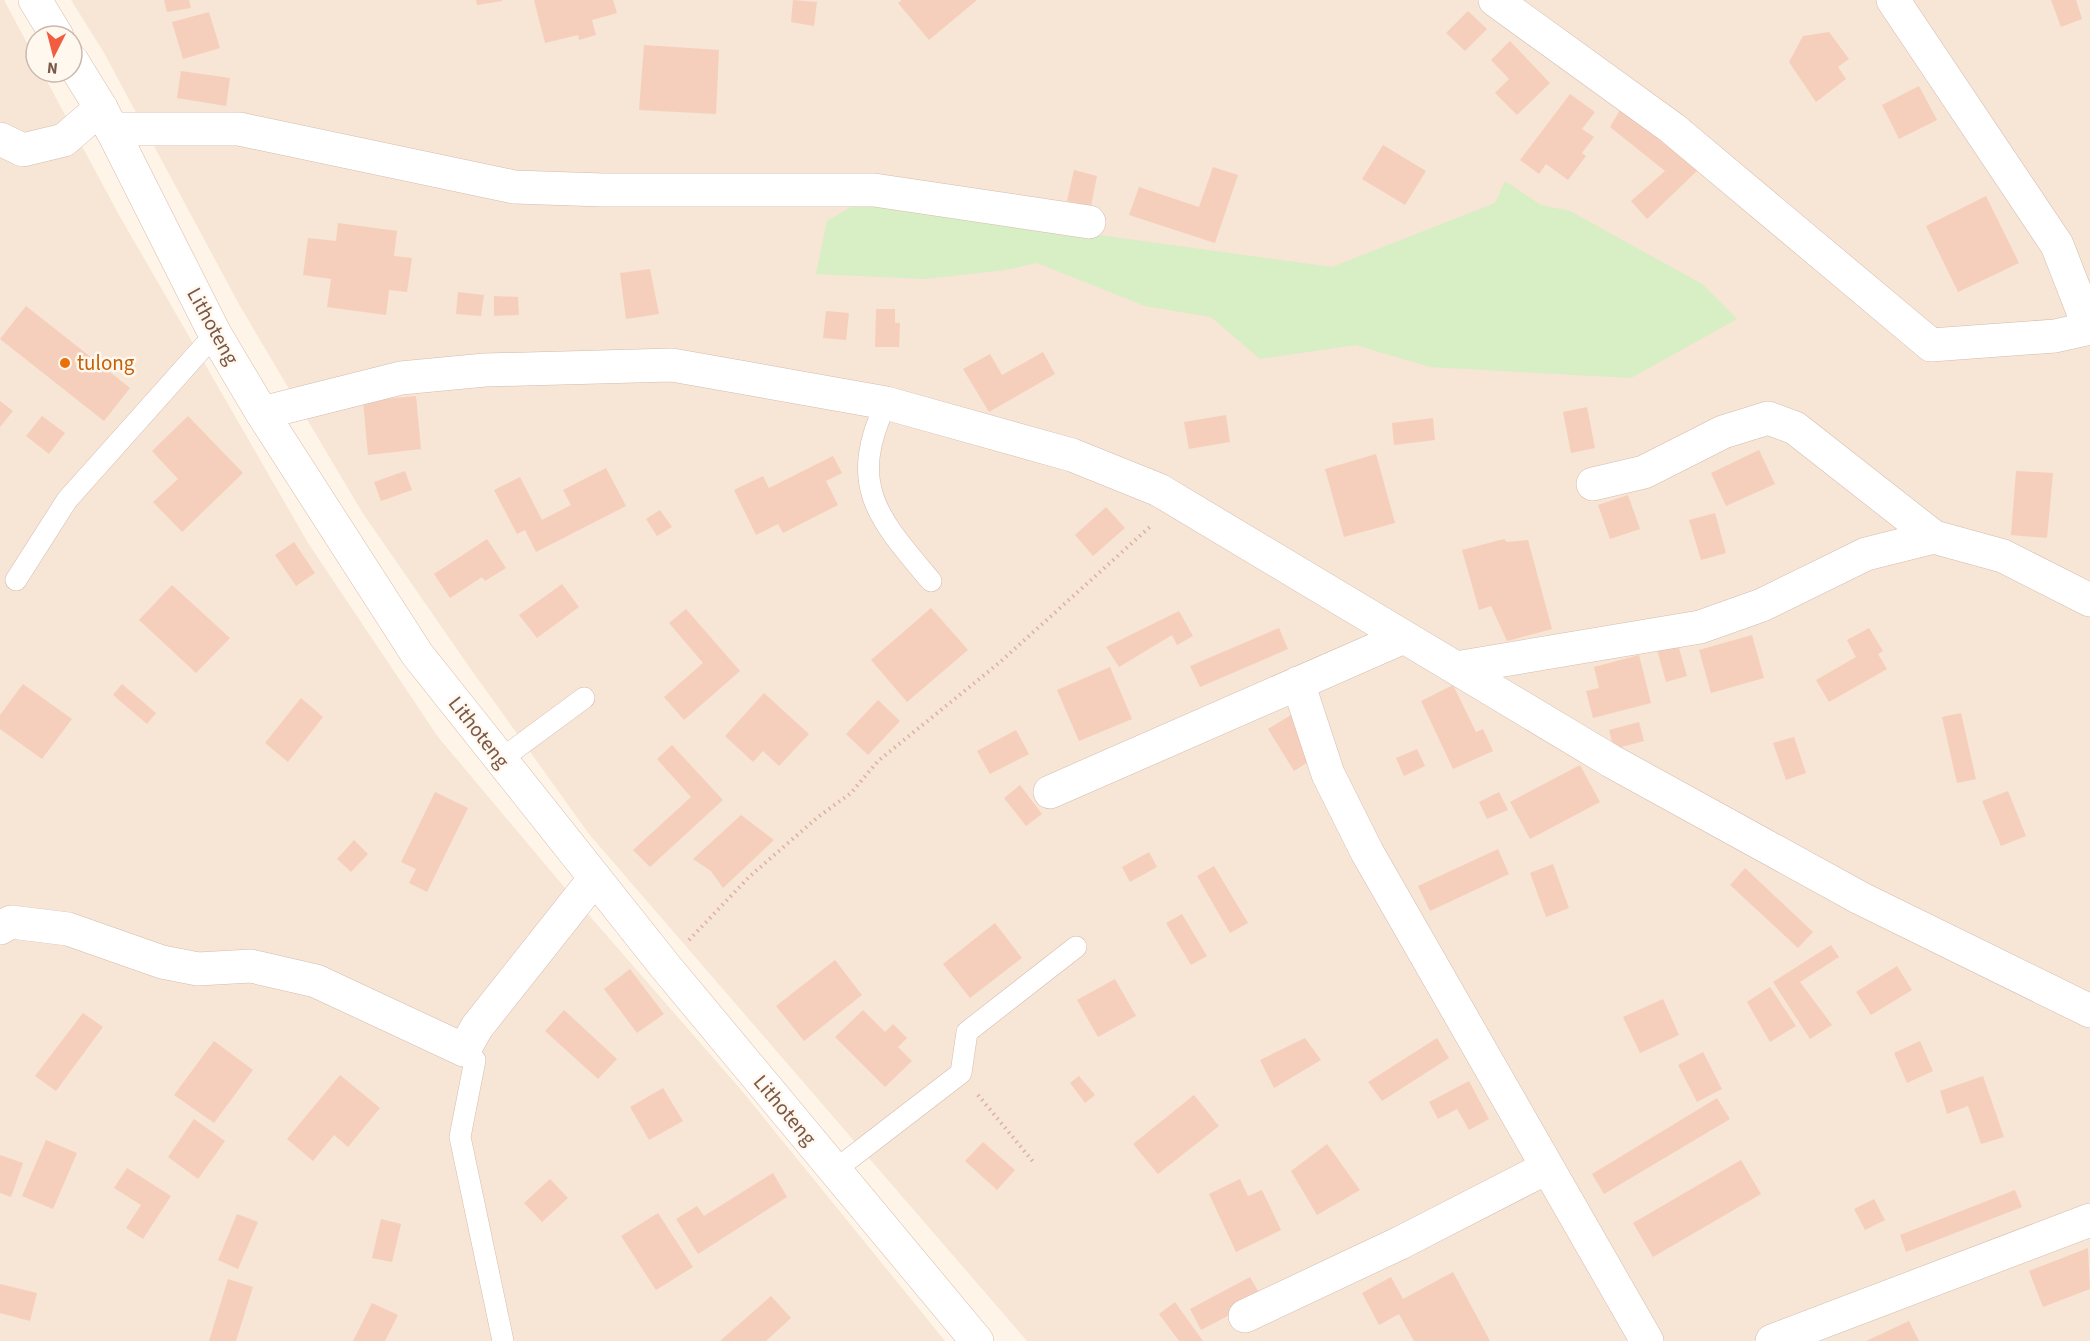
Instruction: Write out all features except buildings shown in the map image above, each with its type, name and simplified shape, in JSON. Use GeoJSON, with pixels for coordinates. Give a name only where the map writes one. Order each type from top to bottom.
{"type":"FeatureCollection","features":[{"type":"Feature","properties":{"kind":"street","name":"Lithoteng"},"geometry":{"type":"LineString","coordinates":[[35,0],[50,24]]}},
{"type":"Feature","properties":{"kind":"street"},"geometry":{"type":"LineString","coordinates":[[1496,0],[1672,128],[1931,345],[2055,336],[2090,328],[2057,245],[1893,0]]}},
{"type":"Feature","properties":{"kind":"street","name":"Lithoteng"},"geometry":{"type":"LineString","coordinates":[[84,82],[106,119],[215,334],[262,413],[417,654],[665,966],[976,1341]]}},
{"type":"Feature","properties":{"kind":"street"},"geometry":{"type":"LineString","coordinates":[[0,139],[23,150],[64,140],[106,119],[239,129],[514,187],[603,190],[874,190],[1089,222]]}},
{"type":"Feature","properties":{"kind":"street"},"geometry":{"type":"LineString","coordinates":[[262,413],[401,378],[485,370],[672,365],[886,403],[1072,455],[1159,489],[1611,760],[1860,898],[2090,1011]]}},
{"type":"Feature","properties":{"kind":"street"},"geometry":{"type":"LineString","coordinates":[[1593,484],[1644,472],[1723,432],[1768,418],[1795,428],[1934,537],[2003,556],[2090,600]]}},
{"type":"Feature","properties":{"kind":"street"},"geometry":{"type":"LineString","coordinates":[[1456,668],[1700,627],[1762,606],[1866,554],[1934,537]]}},
{"type":"Feature","properties":{"kind":"street"},"geometry":{"type":"LineString","coordinates":[[1050,792],[1404,637]]}},
{"type":"Feature","properties":{"kind":"street"},"geometry":{"type":"LineString","coordinates":[[1298,683],[1328,774],[1367,852],[1647,1341]]}},
{"type":"Feature","properties":{"kind":"street"},"geometry":{"type":"LineString","coordinates":[[0,928],[11,922],[68,929],[162,962],[198,969],[251,966],[316,981],[464,1050],[477,1027],[595,878]]}},
{"type":"Feature","properties":{"kind":"street"},"geometry":{"type":"LineString","coordinates":[[1245,1316],[1400,1243],[1546,1167]]}},
{"type":"Feature","properties":{"kind":"street"},"geometry":{"type":"LineString","coordinates":[[1772,1341],[2090,1220]]}},
{"type":"Feature","properties":{"kind":"lane"},"geometry":{"type":"LineString","coordinates":[[54,0],[58,24]]}},
{"type":"Feature","properties":{"kind":"lane"},"geometry":{"type":"LineString","coordinates":[[16,580],[67,500],[215,334]]}},
{"type":"Feature","properties":{"kind":"lane"},"geometry":{"type":"LineString","coordinates":[[886,403],[872,432],[868,487],[888,530],[931,581]]}},
{"type":"Feature","properties":{"kind":"lane"},"geometry":{"type":"LineString","coordinates":[[500,760],[584,698]]}},
{"type":"Feature","properties":{"kind":"lane"},"geometry":{"type":"LineString","coordinates":[[835,1170],[961,1073],[967,1032],[1076,946]]}},
{"type":"Feature","properties":{"kind":"lane"},"geometry":{"type":"LineString","coordinates":[[464,1050],[475,1060],[460,1137],[502,1341]]}},
{"type":"Feature","properties":{"kind":"path"},"geometry":{"type":"LineString","coordinates":[[665,966],[749,877],[818,817],[851,793],[878,761],[959,697],[1141,533],[1180,503]]}},
{"type":"Feature","properties":{"kind":"path"},"geometry":{"type":"LineString","coordinates":[[961,1073],[1035,1164]]}},
{"type":"Feature","properties":{"kind":"shaded area"},"geometry":{"type":"Polygon","coordinates":[[[0,0],[4,0],[24,38],[24,84],[48,84],[119,215],[308,543],[438,737],[554,875],[742,1091],[945,1341],[0,1341],[0,0]]]}},
{"type":"Feature","properties":{"kind":"shaded area"},"geometry":{"type":"Polygon","coordinates":[[[71,0],[2090,0],[2090,1341],[1027,1341],[589,834],[470,668],[362,512],[240,306],[103,51],[71,0]]]}},
{"type":"Feature","properties":{"kind":"green space"},"geometry":{"type":"Polygon","coordinates":[[[1505,181],[1541,205],[1570,211],[1702,284],[1737,319],[1631,378],[1430,367],[1356,345],[1260,359],[1211,317],[1145,306],[1037,263],[1005,270],[925,279],[816,274],[827,221],[877,192],[1084,233],[1332,267],[1495,203],[1505,181]]]}},
{"type":"Feature","properties":{"kind":"place","name":"tulong"},"geometry":{"type":"Point","coordinates":[65,363]}}]}
